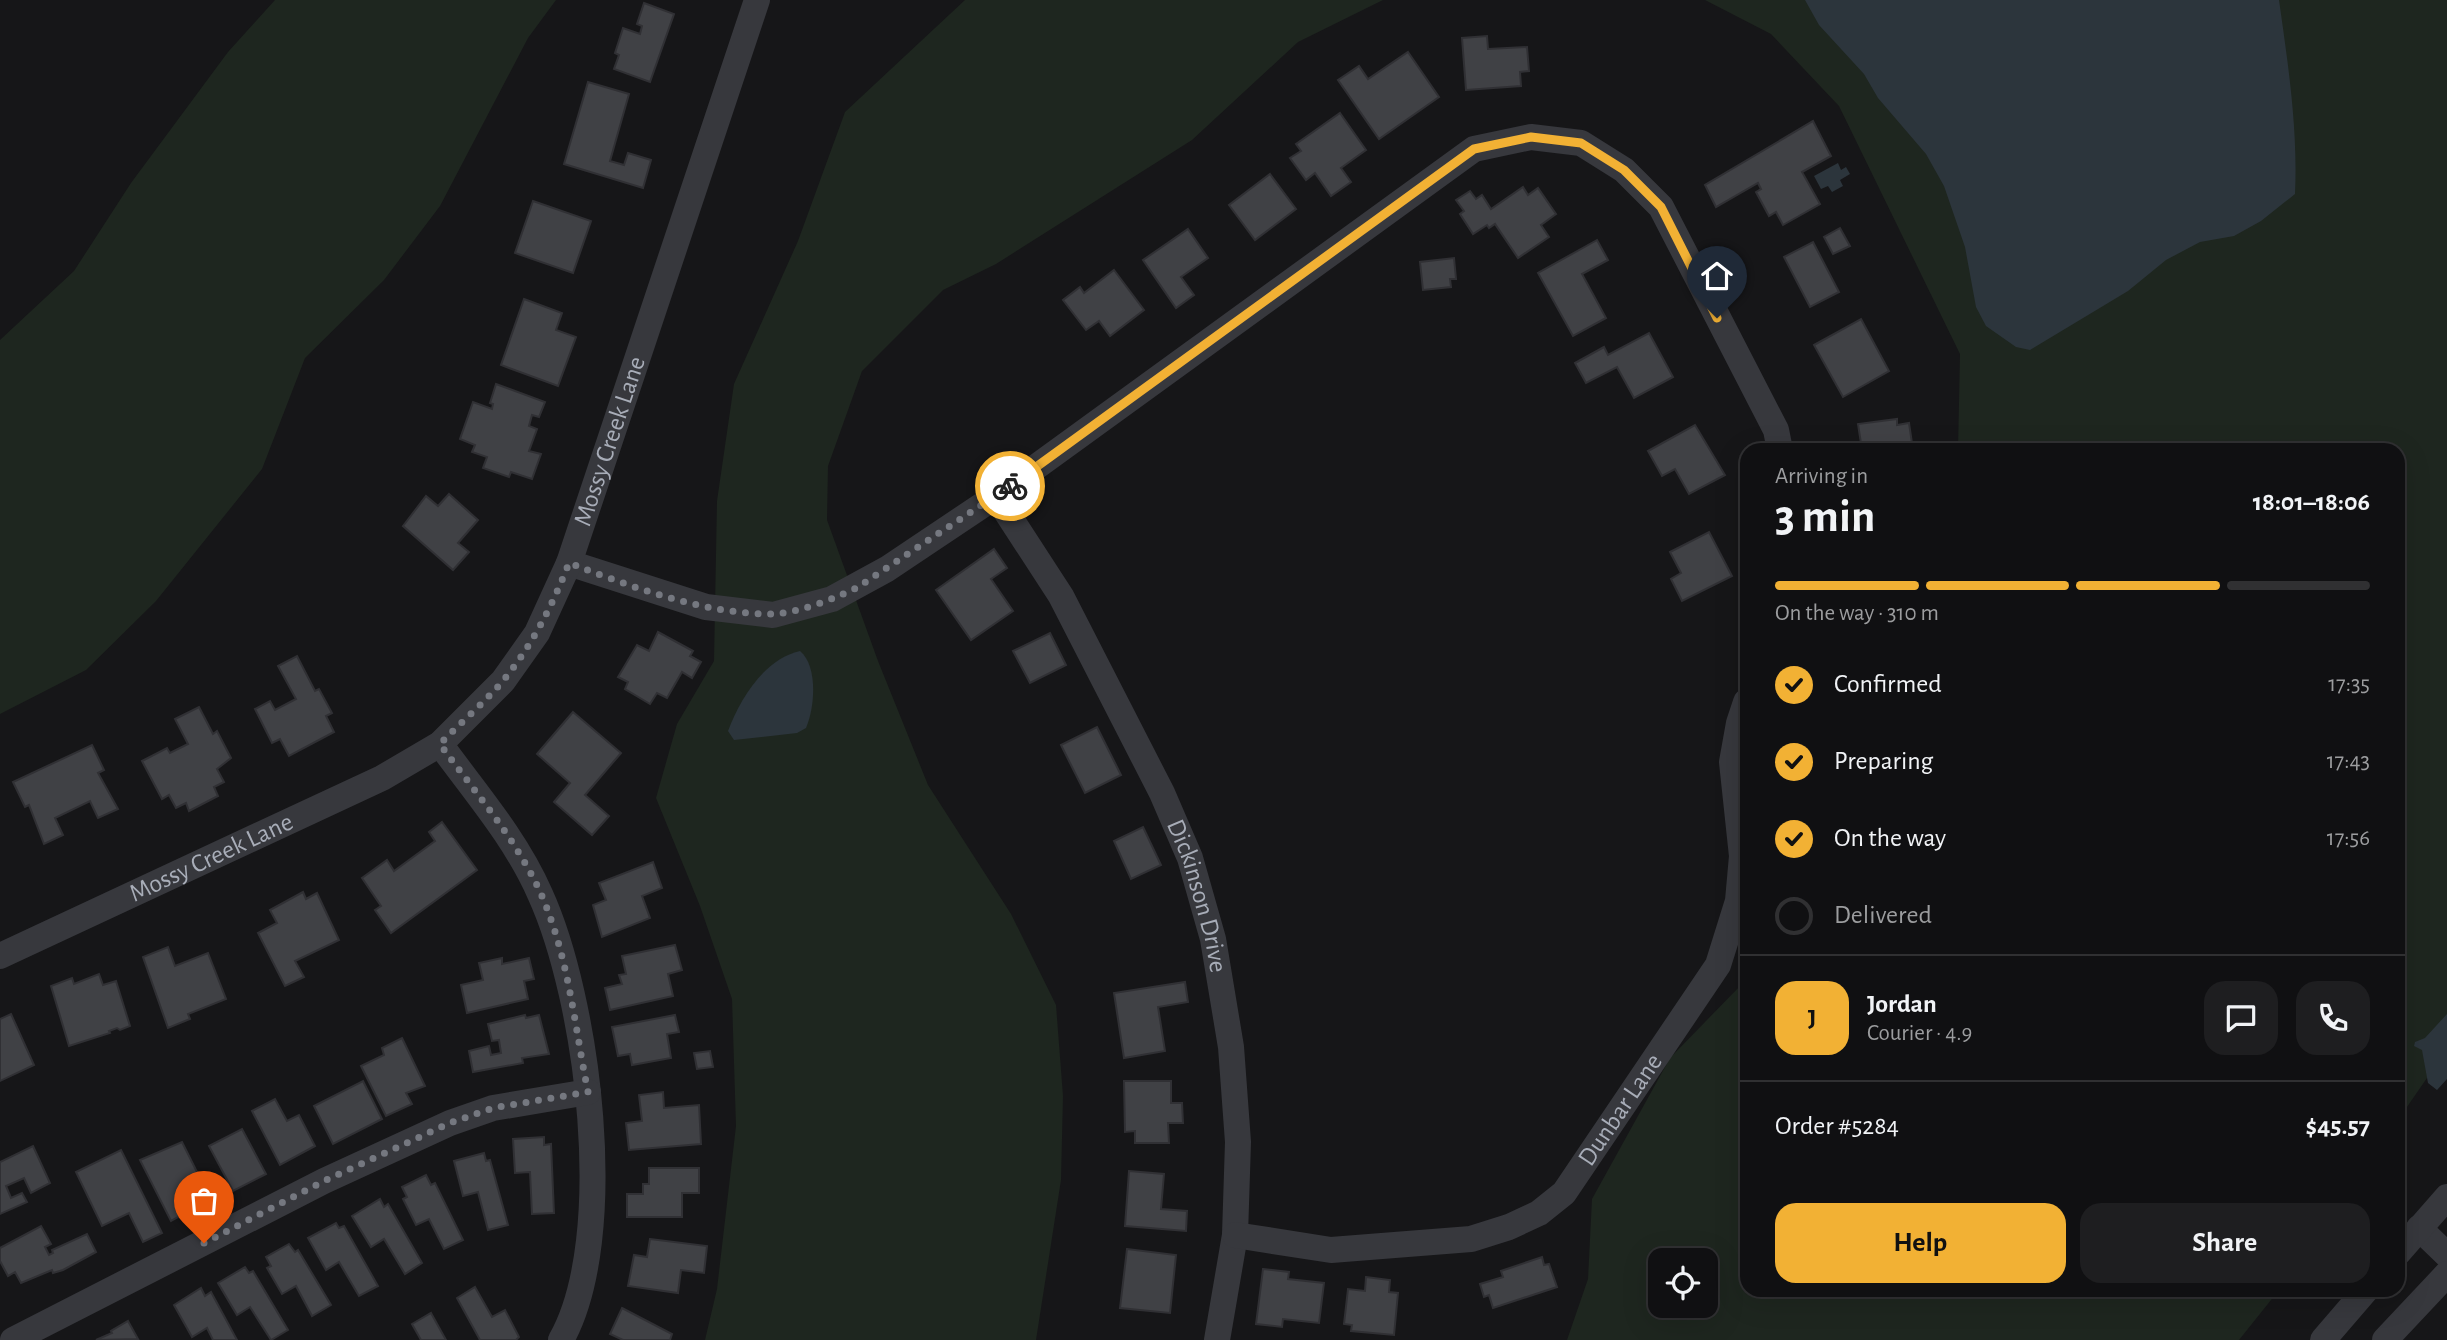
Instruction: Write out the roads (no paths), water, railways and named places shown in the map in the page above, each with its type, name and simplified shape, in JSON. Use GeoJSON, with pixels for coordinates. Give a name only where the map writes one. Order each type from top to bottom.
{"type":"FeatureCollection","features":[{"type":"Feature","properties":{"kind":"street","name":"Mossy Creek Lane"},"geometry":{"type":"LineString","coordinates":[[0,956],[382,778],[440,744],[483,703],[521,658],[551,607],[569,563],[757,0]]}},
{"type":"Feature","properties":{"kind":"street"},"geometry":{"type":"LineString","coordinates":[[569,563],[706,607],[773,615],[832,599],[858,587],[996,496],[1474,149],[1531,137],[1581,143],[1624,170],[1661,207],[1776,430],[1779,443]]}},
{"type":"Feature","properties":{"kind":"street","name":"Dickinson Drive"},"geometry":{"type":"LineString","coordinates":[[996,496],[1061,596],[1162,793],[1190,858],[1213,939],[1231,1046],[1238,1142],[1235,1235],[1217,1340]]}},
{"type":"Feature","properties":{"kind":"street","name":"Dunbar Lane"},"geometry":{"type":"LineString","coordinates":[[1740,720],[1732,762],[1740,837]]}},
{"type":"Feature","properties":{"kind":"street"},"geometry":{"type":"LineString","coordinates":[[440,744],[519,855],[550,915],[568,982],[588,1092],[593,1185],[589,1252],[575,1315],[561,1340]]}},
{"type":"Feature","properties":{"kind":"street","name":"Dunbar Lane"},"geometry":{"type":"LineString","coordinates":[[1235,1235],[1331,1250],[1471,1239],[1509,1227],[1539,1213],[1564,1193],[1718,965],[1738,901],[1740,878]]}},
{"type":"Feature","properties":{"kind":"street"},"geometry":{"type":"LineString","coordinates":[[0,1324],[13,1340],[324,1181],[450,1123],[493,1108],[588,1092]]}},
{"type":"Feature","properties":{"kind":"street"},"geometry":{"type":"LineString","coordinates":[[2405,1245],[2447,1197]]}},
{"type":"Feature","properties":{"kind":"street"},"geometry":{"type":"LineString","coordinates":[[2419,1228],[2447,1255]]}},
{"type":"Feature","properties":{"kind":"street"},"geometry":{"type":"LineString","coordinates":[[2385,1340],[2447,1274]]}},
{"type":"Feature","properties":{"kind":"street"},"geometry":{"type":"LineString","coordinates":[[2323,1340],[2360,1297]]}}]}
